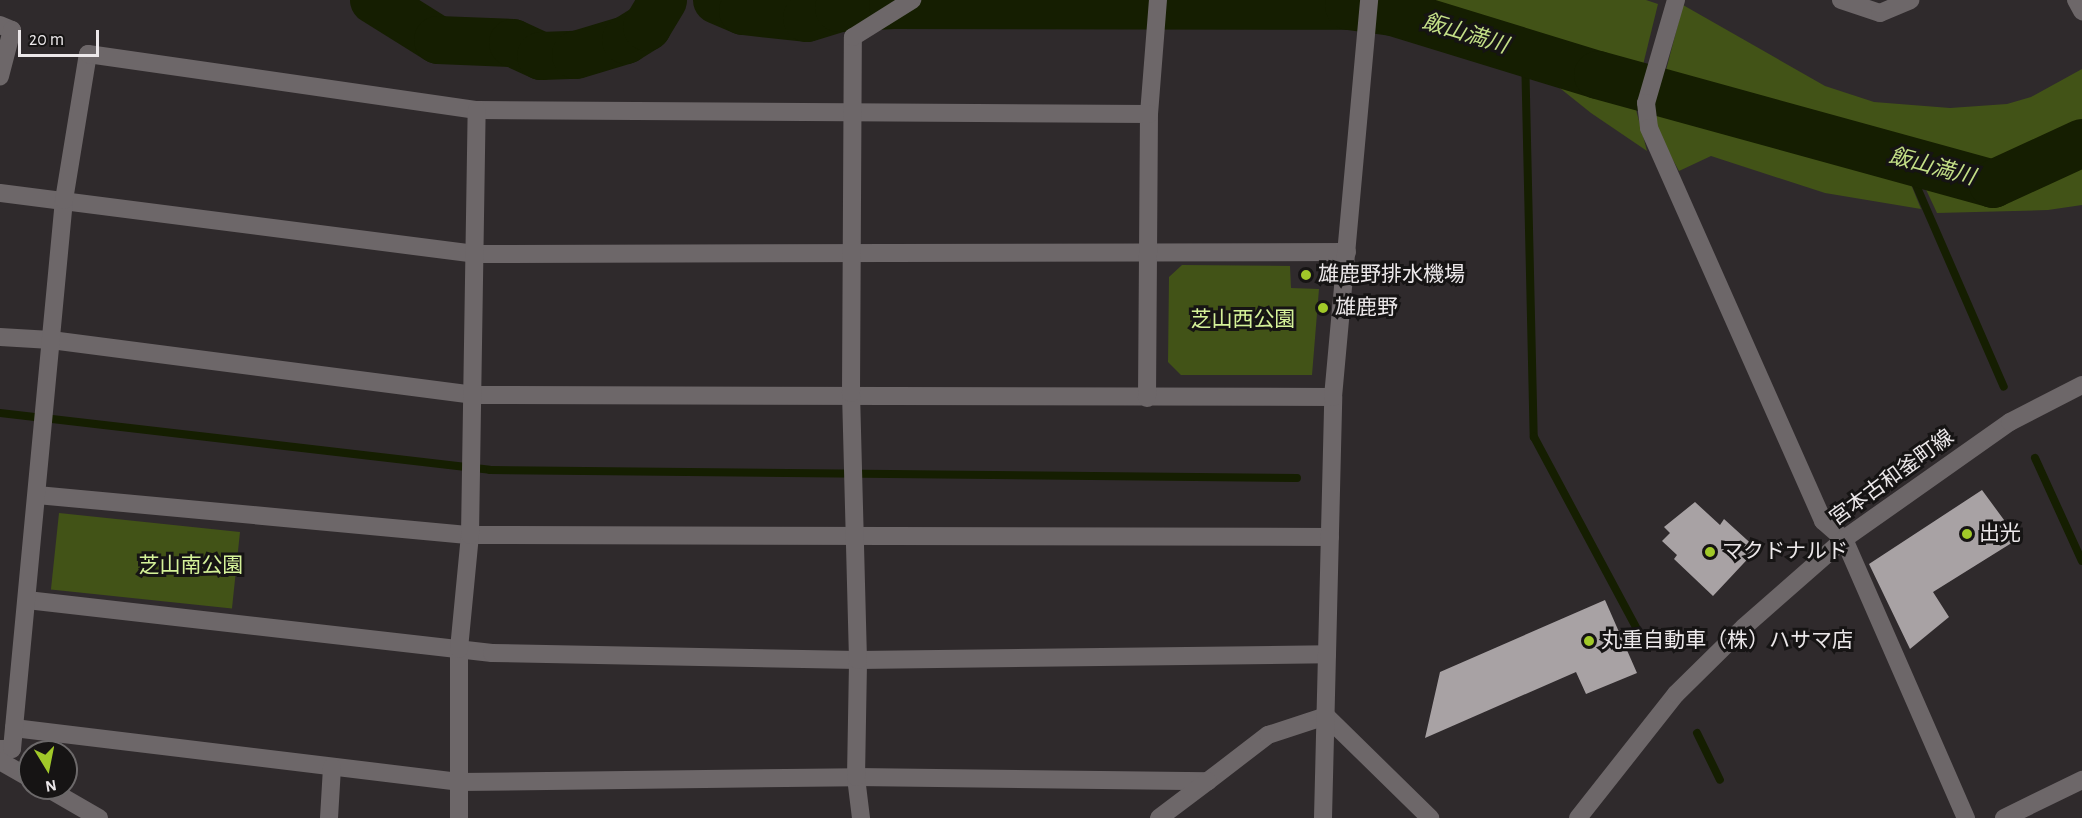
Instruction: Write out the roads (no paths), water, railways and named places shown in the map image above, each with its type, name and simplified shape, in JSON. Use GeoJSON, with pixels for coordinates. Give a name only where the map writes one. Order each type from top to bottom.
{"type":"FeatureCollection","features":[{"type":"Feature","properties":{"kind":"street"},"geometry":{"type":"LineString","coordinates":[[861,818],[856,777],[857,536],[852,393],[853,37],[912,0]]}},
{"type":"Feature","properties":{"kind":"street"},"geometry":{"type":"LineString","coordinates":[[1147,398],[1146,252],[1149,114],[1158,0]]}},
{"type":"Feature","properties":{"kind":"street"},"geometry":{"type":"LineString","coordinates":[[1323,818],[1333,397],[1369,0]]}},
{"type":"Feature","properties":{"kind":"street"},"geometry":{"type":"LineString","coordinates":[[1676,0],[1646,103],[1649,128],[1823,521],[1844,539],[1966,818]]}},
{"type":"Feature","properties":{"kind":"street"},"geometry":{"type":"LineString","coordinates":[[1841,0],[1880,13],[1910,0]]}},
{"type":"Feature","properties":{"kind":"street"},"geometry":{"type":"LineString","coordinates":[[2076,0],[2082,11]]}},
{"type":"Feature","properties":{"kind":"street"},"geometry":{"type":"LineString","coordinates":[[0,25],[12,30],[0,76]]}},
{"type":"Feature","properties":{"kind":"street"},"geometry":{"type":"LineString","coordinates":[[0,749],[12,749],[64,200],[88,54],[477,110],[852,115],[1149,114]]}},
{"type":"Feature","properties":{"kind":"street"},"geometry":{"type":"LineString","coordinates":[[459,818],[459,649],[470,536],[477,110]]}},
{"type":"Feature","properties":{"kind":"street"},"geometry":{"type":"LineString","coordinates":[[0,193],[475,254],[851,255],[1347,252]]}},
{"type":"Feature","properties":{"kind":"street"},"geometry":{"type":"LineString","coordinates":[[0,337],[51,340],[472,394],[852,393],[1147,398],[1333,397]]}},
{"type":"Feature","properties":{"kind":"street","name":"宮本古和釜町線"},"geometry":{"type":"LineString","coordinates":[[1578,818],[1676,694],[1743,627],[1844,539],[2010,422],[2082,385]]}},
{"type":"Feature","properties":{"kind":"street"},"geometry":{"type":"LineString","coordinates":[[37,495],[470,536],[1330,537]]}},
{"type":"Feature","properties":{"kind":"street"},"geometry":{"type":"LineString","coordinates":[[27,600],[492,653],[858,660],[1327,654]]}},
{"type":"Feature","properties":{"kind":"street"},"geometry":{"type":"LineString","coordinates":[[1159,818],[1268,735],[1326,716]]}},
{"type":"Feature","properties":{"kind":"street"},"geometry":{"type":"LineString","coordinates":[[1326,716],[1430,818]]}},
{"type":"Feature","properties":{"kind":"street"},"geometry":{"type":"LineString","coordinates":[[14,728],[459,782],[856,777],[1208,781]]}},
{"type":"Feature","properties":{"kind":"street"},"geometry":{"type":"LineString","coordinates":[[0,761],[18,771]]}},
{"type":"Feature","properties":{"kind":"street"},"geometry":{"type":"LineString","coordinates":[[328,818],[332,767]]}},
{"type":"Feature","properties":{"kind":"street"},"geometry":{"type":"LineString","coordinates":[[2004,818],[2082,780]]}},
{"type":"Feature","properties":{"kind":"street"},"geometry":{"type":"LineString","coordinates":[[68,800],[99,818]]}},
{"type":"Feature","properties":{"kind":"waterway","name":"飯山満川"},"geometry":{"type":"LineString","coordinates":[[374,0],[438,40],[513,43],[541,56],[576,55],[626,40],[647,27],[663,0]]}},
{"type":"Feature","properties":{"kind":"waterway","name":"飯山満川"},"geometry":{"type":"LineString","coordinates":[[717,0],[743,11],[807,18],[839,8],[893,5],[1349,6],[1393,12],[1598,75],[1993,184],[2082,143]]}},
{"type":"Feature","properties":{"kind":"waterway","name":"飯山満川"},"geometry":{"type":"LineString","coordinates":[[878,6],[887,0]]}},
{"type":"Feature","properties":{"kind":"waterway"},"geometry":{"type":"LineString","coordinates":[[1525,53],[1534,437],[1642,638]]}},
{"type":"Feature","properties":{"kind":"waterway"},"geometry":{"type":"LineString","coordinates":[[1906,162],[2004,387]]}},
{"type":"Feature","properties":{"kind":"waterway"},"geometry":{"type":"LineString","coordinates":[[0,413],[490,470],[1297,478]]}},
{"type":"Feature","properties":{"kind":"waterway"},"geometry":{"type":"LineString","coordinates":[[2035,458],[2082,561]]}},
{"type":"Feature","properties":{"kind":"waterway"},"geometry":{"type":"LineString","coordinates":[[1697,733],[1720,780]]}},
{"type":"Feature","properties":{"kind":"place","name":"雄鹿野排水機場"},"geometry":{"type":"Point","coordinates":[1306,275]}},
{"type":"Feature","properties":{"kind":"place","name":"雄鹿野"},"geometry":{"type":"Point","coordinates":[1323,308]}},
{"type":"Feature","properties":{"kind":"place","name":"出光"},"geometry":{"type":"Point","coordinates":[1967,534]}},
{"type":"Feature","properties":{"kind":"place","name":"マクドナルド"},"geometry":{"type":"Point","coordinates":[1710,552]}},
{"type":"Feature","properties":{"kind":"place","name":"丸重自動車（株）ハサマ店"},"geometry":{"type":"Point","coordinates":[1589,641]}},
{"type":"Feature","properties":{"kind":"park label","name":"芝山西公園"},"geometry":{"type":"Point","coordinates":[1243,320]}},
{"type":"Feature","properties":{"kind":"park label","name":"芝山南公園"},"geometry":{"type":"Point","coordinates":[191,566]}}]}
